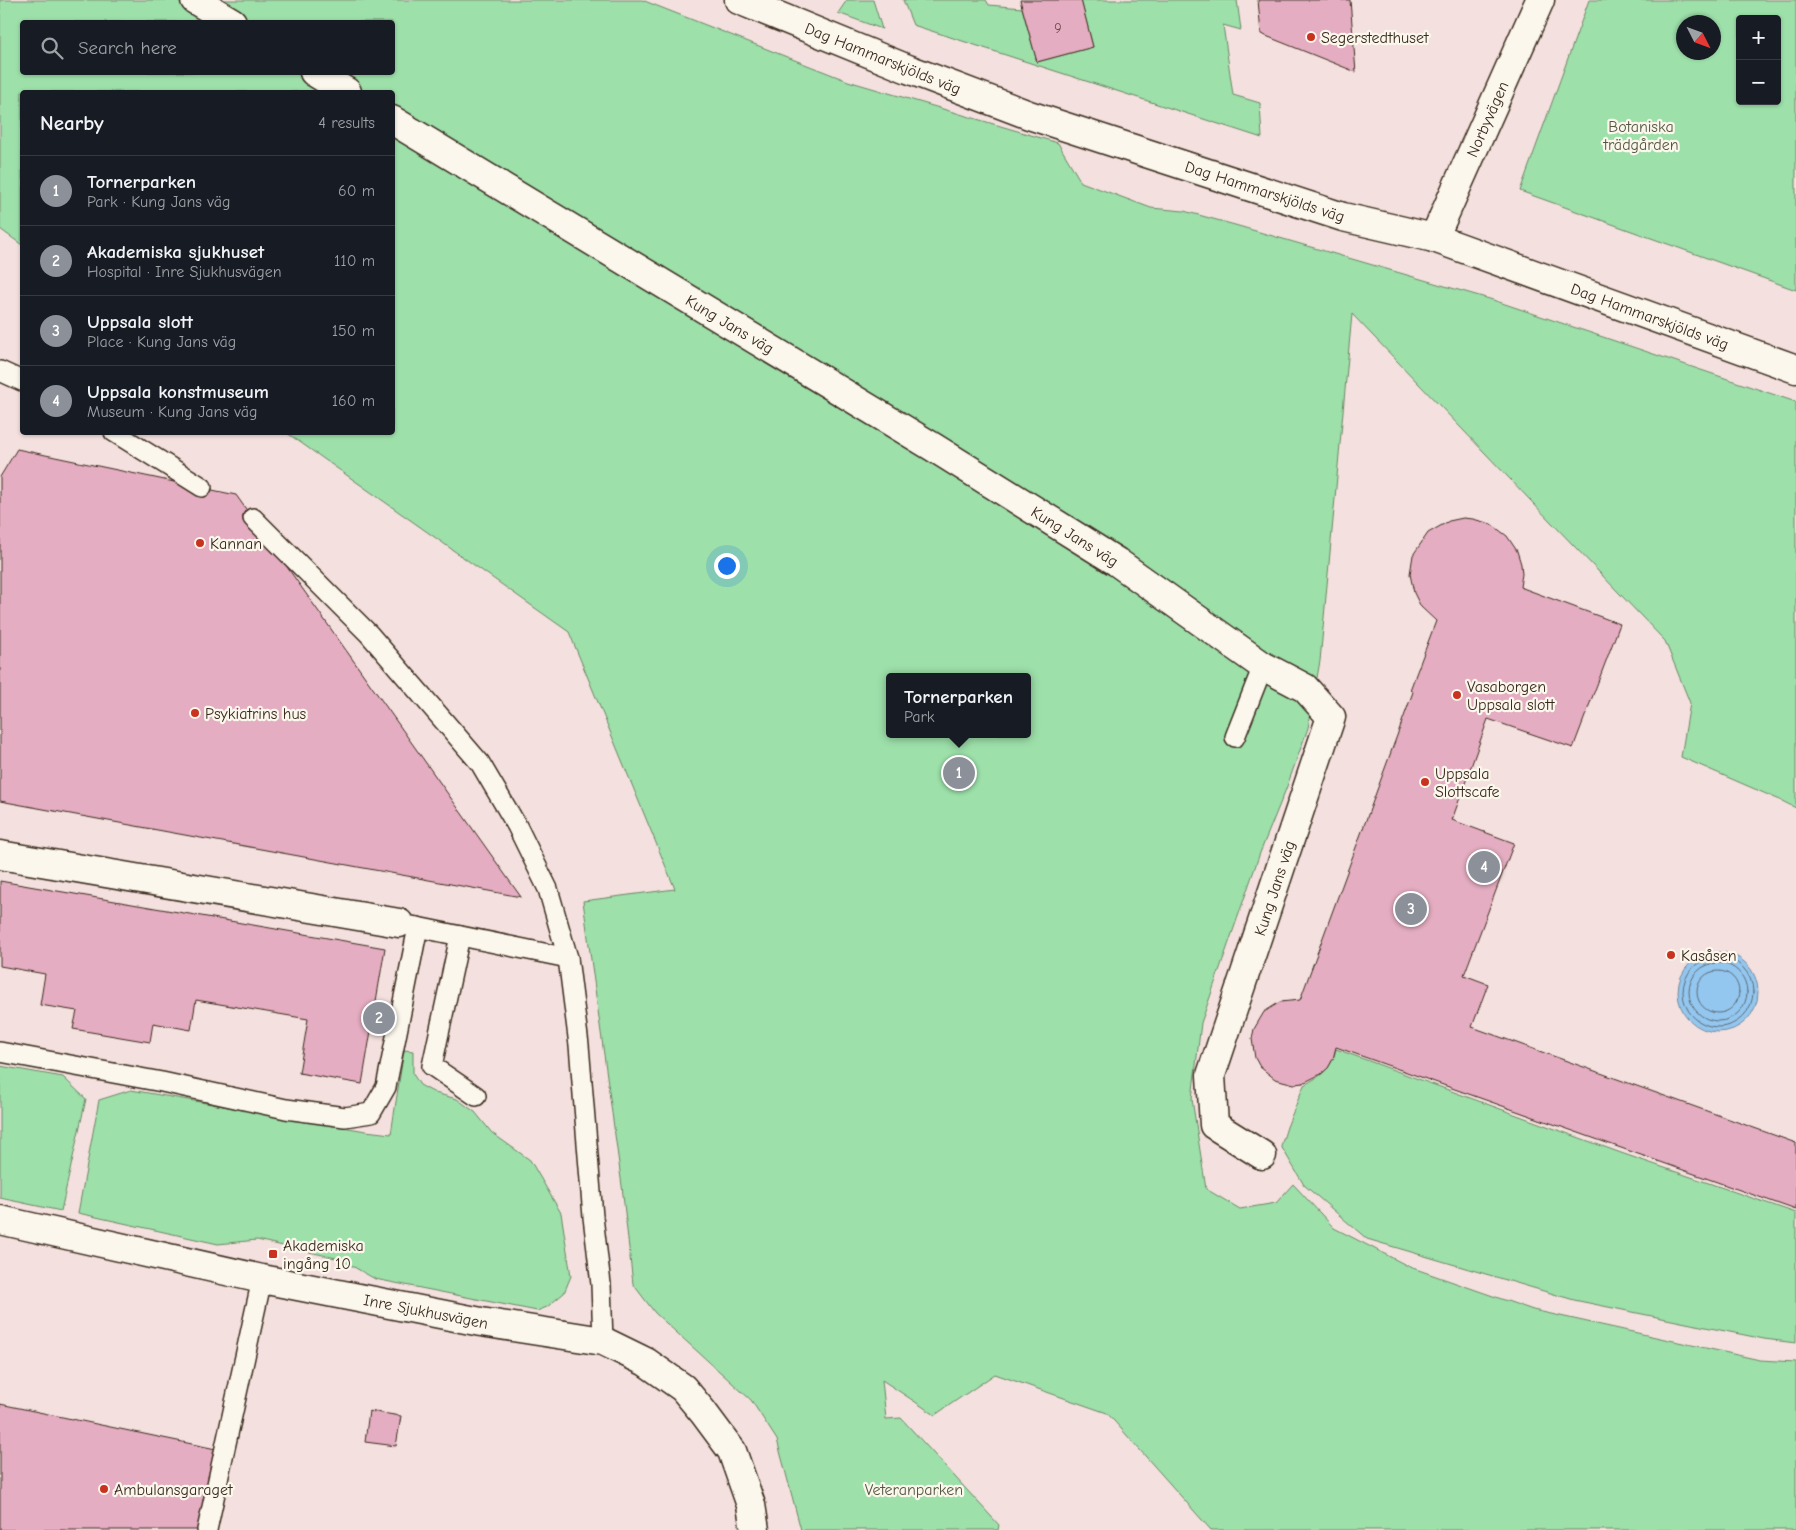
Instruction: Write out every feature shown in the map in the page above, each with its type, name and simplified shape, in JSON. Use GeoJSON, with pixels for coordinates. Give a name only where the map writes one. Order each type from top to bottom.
{"type":"FeatureCollection","features":[{"type":"Feature","properties":{"kind":"street"},"geometry":{"type":"LineString","coordinates":[[195,0],[229,20]]}},
{"type":"Feature","properties":{"kind":"street","name":"Dag Hammarskjölds väg"},"geometry":{"type":"LineString","coordinates":[[739,0],[908,69],[1029,115],[1343,217],[1434,238],[1796,369]]}},
{"type":"Feature","properties":{"kind":"street","name":"Norbyvägen"},"geometry":{"type":"LineString","coordinates":[[1434,238],[1540,0]]}},
{"type":"Feature","properties":{"kind":"street"},"geometry":{"type":"LineString","coordinates":[[319,75],[345,90]]}},
{"type":"Feature","properties":{"kind":"street","name":"Kung Jans väg"},"geometry":{"type":"LineString","coordinates":[[395,122],[933,447],[1118,562],[1263,666],[1304,688],[1331,717],[1211,1075],[1214,1125],[1262,1155]]}},
{"type":"Feature","properties":{"kind":"street"},"geometry":{"type":"LineString","coordinates":[[0,855],[408,925]]}},
{"type":"Feature","properties":{"kind":"street","name":"Inre Sjukhusvägen"},"geometry":{"type":"LineString","coordinates":[[0,1220],[262,1279],[472,1320],[603,1341],[646,1362],[683,1388],[703,1412],[732,1451],[751,1505],[755,1530]]}},
{"type":"Feature","properties":{"kind":"lane"},"geometry":{"type":"LineString","coordinates":[[0,371],[20,380]]}},
{"type":"Feature","properties":{"kind":"lane"},"geometry":{"type":"LineString","coordinates":[[119,435],[202,488]]}},
{"type":"Feature","properties":{"kind":"lane"},"geometry":{"type":"LineString","coordinates":[[253,518],[369,634],[480,763],[517,826],[548,889],[568,958],[580,1045],[593,1217],[601,1284],[603,1341]]}},
{"type":"Feature","properties":{"kind":"lane"},"geometry":{"type":"LineString","coordinates":[[1235,737],[1263,666]]}},
{"type":"Feature","properties":{"kind":"lane"},"geometry":{"type":"LineString","coordinates":[[0,1052],[162,1082],[286,1109],[345,1117],[371,1113],[386,1087],[408,925],[568,958]]}},
{"type":"Feature","properties":{"kind":"lane"},"geometry":{"type":"LineString","coordinates":[[460,936],[432,1066],[476,1096]]}},
{"type":"Feature","properties":{"kind":"lane"},"geometry":{"type":"LineString","coordinates":[[207,1530],[262,1279]]}},
{"type":"Feature","properties":{"kind":"green space","name":"Veteranparken"},"geometry":{"type":"Polygon","coordinates":[[[0,0],[642,0],[848,81],[1058,143],[1081,182],[1151,208],[1184,211],[1493,300],[1796,402],[1796,808],[1681,757],[1690,703],[1665,641],[1352,314],[1320,661],[1308,728],[1260,853],[1201,1023],[1192,1099],[1206,1189],[1240,1209],[1276,1203],[1293,1184],[1334,1228],[1410,1267],[1533,1310],[1760,1360],[1796,1362],[1796,1530],[1211,1530],[1107,1413],[995,1374],[935,1415],[882,1380],[886,1419],[901,1418],[999,1525],[998,1530],[801,1530],[777,1440],[751,1400],[655,1313],[633,1284],[622,1186],[583,901],[675,889],[569,632],[290,435],[395,435],[395,90],[20,90],[20,244],[0,229],[0,0]]]}},
{"type":"Feature","properties":{"kind":"green space"},"geometry":{"type":"Polygon","coordinates":[[[847,0],[873,0],[882,29],[838,13],[847,0]]]}},
{"type":"Feature","properties":{"kind":"green space"},"geometry":{"type":"Polygon","coordinates":[[[903,0],[986,0],[989,5],[1022,8],[1037,62],[1093,47],[1081,0],[1237,0],[1241,30],[1223,25],[1233,95],[1260,103],[1262,138],[913,25],[903,0]]]}},
{"type":"Feature","properties":{"kind":"green space","name":"Botaniska trädgården"},"geometry":{"type":"Polygon","coordinates":[[[1589,0],[1796,0],[1796,290],[1520,191],[1589,0]]]}},
{"type":"Feature","properties":{"kind":"green space"},"geometry":{"type":"Polygon","coordinates":[[[1336,1049],[1621,1153],[1796,1213],[1796,1343],[1764,1339],[1574,1300],[1367,1239],[1304,1185],[1281,1146],[1304,1085],[1325,1071],[1336,1049]]]}},
{"type":"Feature","properties":{"kind":"green space"},"geometry":{"type":"Polygon","coordinates":[[[404,1050],[413,1051],[413,1074],[420,1085],[435,1093],[457,1099],[475,1112],[492,1133],[530,1160],[561,1213],[571,1276],[564,1293],[547,1307],[537,1311],[375,1279],[340,1259],[257,1240],[218,1244],[78,1213],[99,1100],[131,1090],[391,1134],[404,1050]]]}},
{"type":"Feature","properties":{"kind":"green space"},"geometry":{"type":"Polygon","coordinates":[[[0,1066],[63,1077],[86,1099],[61,1211],[0,1198],[0,1066]]]}},
{"type":"Feature","properties":{"kind":"water"},"geometry":{"type":"Polygon","coordinates":[[[1718,952],[1733,955],[1746,964],[1755,977],[1758,992],[1755,1007],[1746,1020],[1733,1029],[1718,1032],[1703,1029],[1690,1020],[1681,1007],[1678,992],[1681,977],[1690,964],[1703,955],[1718,952]]]}},
{"type":"Feature","properties":{"kind":"building"},"geometry":{"type":"Polygon","coordinates":[[[1020,0],[1081,0],[1093,47],[1037,62],[1020,0]]]}},
{"type":"Feature","properties":{"kind":"building","name":"Segerstedthuset"},"geometry":{"type":"Polygon","coordinates":[[[1258,0],[1350,0],[1356,72],[1261,34],[1258,0]]]}},
{"type":"Feature","properties":{"kind":"building","name":"Psykiatrins hus"},"geometry":{"type":"Polygon","coordinates":[[[17,449],[236,495],[521,897],[0,801],[0,477],[17,449]]]}},
{"type":"Feature","properties":{"kind":"building"},"geometry":{"type":"Polygon","coordinates":[[[1463,518],[1491,524],[1507,536],[1517,551],[1521,564],[1520,587],[1620,624],[1573,748],[1488,719],[1452,820],[1514,843],[1464,975],[1488,984],[1472,1027],[1796,1143],[1796,1210],[1336,1047],[1328,1068],[1321,1074],[1303,1083],[1294,1084],[1275,1079],[1260,1067],[1255,1058],[1252,1039],[1254,1029],[1264,1012],[1280,1002],[1300,1000],[1413,692],[1410,690],[1436,621],[1421,607],[1414,593],[1410,574],[1413,555],[1428,533],[1449,521],[1463,518]]]}},
{"type":"Feature","properties":{"kind":"building"},"geometry":{"type":"Polygon","coordinates":[[[0,881],[385,948],[362,1084],[299,1073],[308,1019],[196,1000],[191,1030],[153,1023],[150,1042],[73,1029],[77,1011],[40,1005],[45,974],[0,966],[0,881]]]}},
{"type":"Feature","properties":{"kind":"building","name":"Ambulansgaraget"},"geometry":{"type":"Polygon","coordinates":[[[0,1404],[216,1449],[200,1530],[0,1530],[0,1404]]]}},
{"type":"Feature","properties":{"kind":"building"},"geometry":{"type":"Polygon","coordinates":[[[369,1411],[401,1416],[396,1446],[365,1442],[369,1411]]]}},
{"type":"Feature","properties":{"kind":"place","name":"Segerstedthuset"},"geometry":{"type":"Point","coordinates":[1311,37]}},
{"type":"Feature","properties":{"kind":"place","name":"Kannan"},"geometry":{"type":"Point","coordinates":[200,543]}},
{"type":"Feature","properties":{"kind":"place","name":"Vasaborgen Uppsala slott"},"geometry":{"type":"Point","coordinates":[1457,695]}},
{"type":"Feature","properties":{"kind":"place","name":"Psykiatrins hus"},"geometry":{"type":"Point","coordinates":[195,713]}},
{"type":"Feature","properties":{"kind":"place","name":"Tornerparken"},"geometry":{"type":"Point","coordinates":[959,773]}},
{"type":"Feature","properties":{"kind":"place","name":"Uppsala Slottscafe"},"geometry":{"type":"Point","coordinates":[1425,782]}},
{"type":"Feature","properties":{"kind":"place","name":"Uppsala konstmuseum"},"geometry":{"type":"Point","coordinates":[1484,867]}},
{"type":"Feature","properties":{"kind":"place","name":"Uppsala slott"},"geometry":{"type":"Point","coordinates":[1411,909]}},
{"type":"Feature","properties":{"kind":"place","name":"Kasåsen"},"geometry":{"type":"Point","coordinates":[1671,955]}},
{"type":"Feature","properties":{"kind":"place","name":"Akademiska sjukhuset"},"geometry":{"type":"Point","coordinates":[379,1018]}},
{"type":"Feature","properties":{"kind":"place","name":"Akademiska ingång 10"},"geometry":{"type":"Point","coordinates":[273,1254]}},
{"type":"Feature","properties":{"kind":"place","name":"Ambulansgaraget"},"geometry":{"type":"Point","coordinates":[104,1489]}}]}
